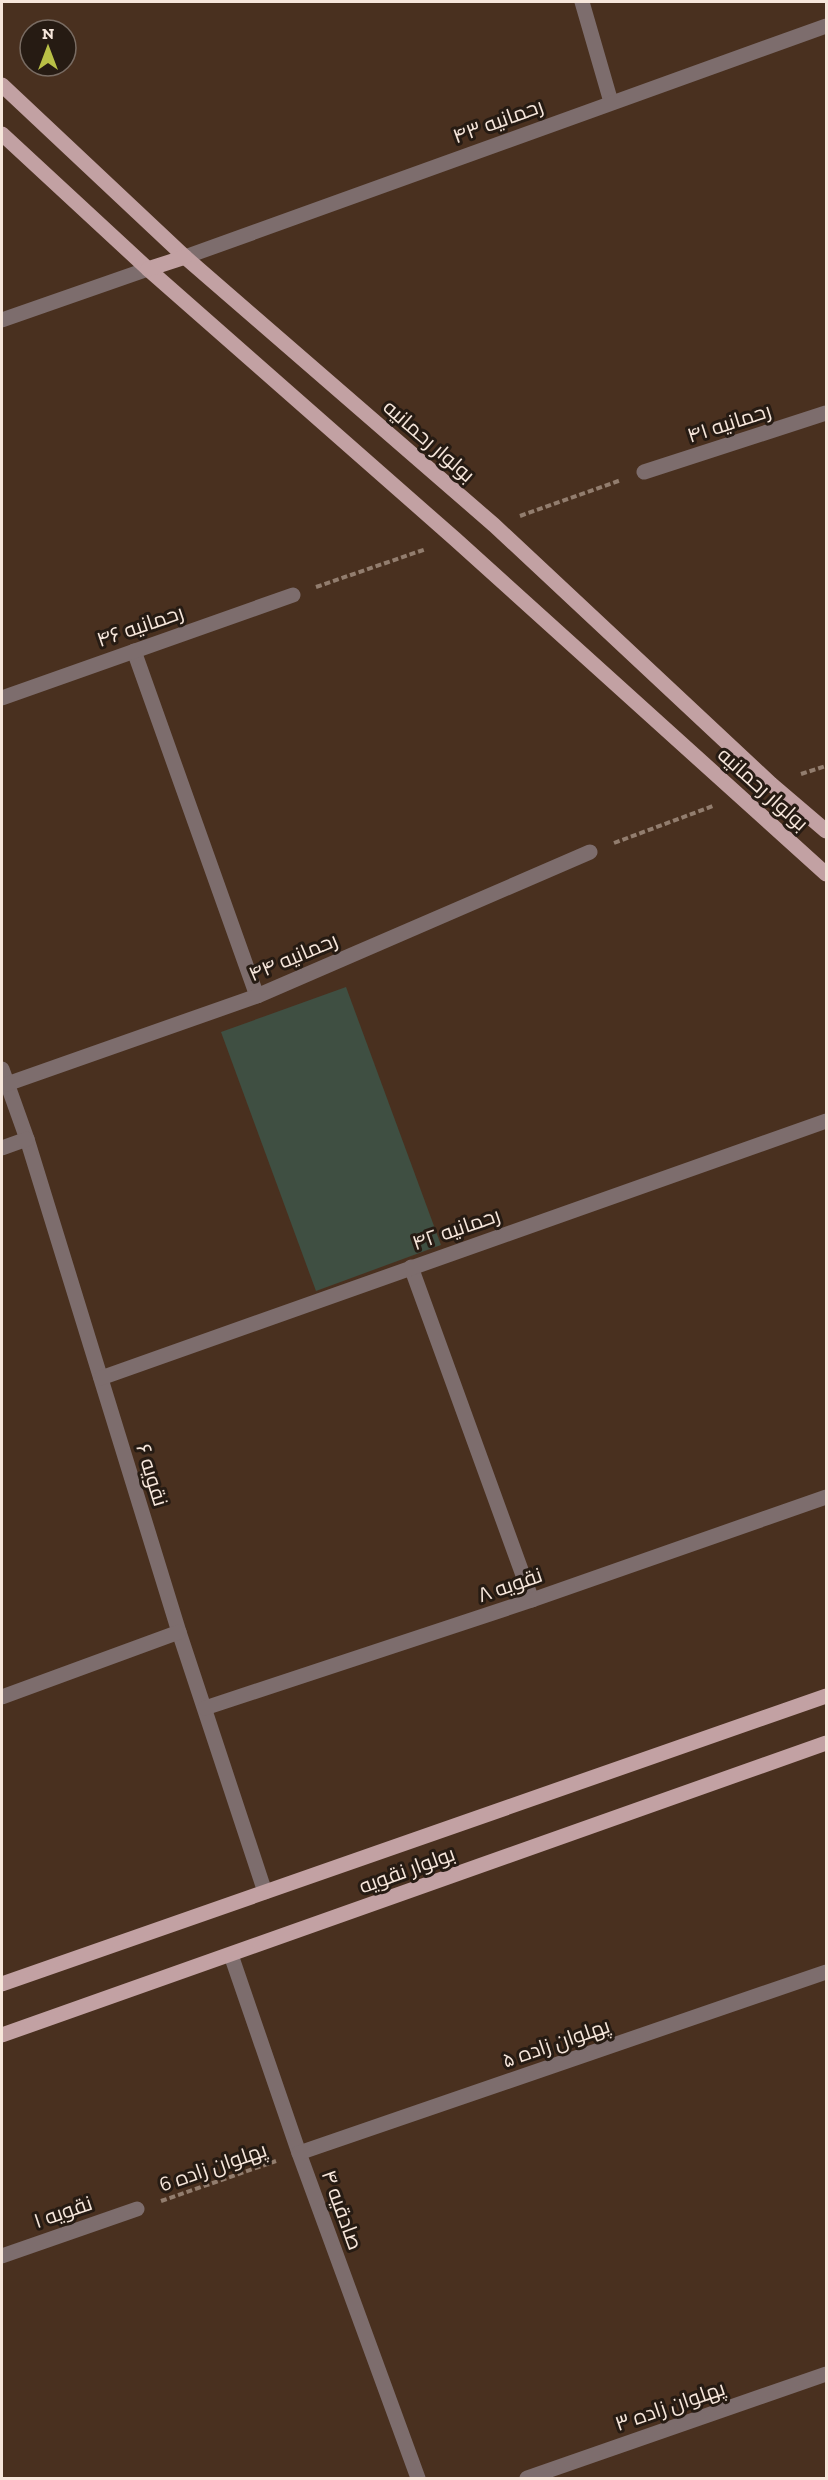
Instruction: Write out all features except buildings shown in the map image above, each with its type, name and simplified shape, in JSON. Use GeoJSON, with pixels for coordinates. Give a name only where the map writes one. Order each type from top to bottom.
{"type":"FeatureCollection","features":[{"type":"Feature","properties":{"kind":"main road","name":"بولوار رحمانیه"},"geometry":{"type":"LineString","coordinates":[[2,85],[185,257],[494,525],[771,784],[826,831]]}},
{"type":"Feature","properties":{"kind":"main road","name":"بولوار رحمانیه"},"geometry":{"type":"LineString","coordinates":[[2,134],[148,269],[455,538],[826,874]]}},
{"type":"Feature","properties":{"kind":"main road"},"geometry":{"type":"LineString","coordinates":[[148,269],[185,257]]}},
{"type":"Feature","properties":{"kind":"main road","name":"بولوار نقویه"},"geometry":{"type":"LineString","coordinates":[[2,1984],[826,1696]]}},
{"type":"Feature","properties":{"kind":"main road","name":"بولوار نقویه"},"geometry":{"type":"LineString","coordinates":[[2,2036],[826,1743]]}},
{"type":"Feature","properties":{"kind":"street"},"geometry":{"type":"LineString","coordinates":[[582,2],[611,102]]}},
{"type":"Feature","properties":{"kind":"street","name":"رحمانیه ۴۳"},"geometry":{"type":"LineString","coordinates":[[185,257],[826,26]]}},
{"type":"Feature","properties":{"kind":"street"},"geometry":{"type":"LineString","coordinates":[[2,320],[148,269]]}},
{"type":"Feature","properties":{"kind":"street","name":"رحمانیه ۴۱"},"geometry":{"type":"LineString","coordinates":[[644,472],[826,413]]}},
{"type":"Feature","properties":{"kind":"street","name":"رحمانیه ۴۶"},"geometry":{"type":"LineString","coordinates":[[2,698],[293,595]]}},
{"type":"Feature","properties":{"kind":"street"},"geometry":{"type":"LineString","coordinates":[[134,651],[257,996]]}},
{"type":"Feature","properties":{"kind":"street","name":"رحمانیه ۴۴"},"geometry":{"type":"LineString","coordinates":[[4,1077],[257,996],[590,852]]}},
{"type":"Feature","properties":{"kind":"street","name":"نقویه ۶"},"geometry":{"type":"LineString","coordinates":[[4,1077],[27,1140],[179,1632],[265,1892]]}},
{"type":"Feature","properties":{"kind":"street","name":"رحمانیه ۴۲"},"geometry":{"type":"LineString","coordinates":[[100,1378],[826,1121]]}},
{"type":"Feature","properties":{"kind":"street"},"geometry":{"type":"LineString","coordinates":[[2,1148],[27,1140]]}},
{"type":"Feature","properties":{"kind":"street"},"geometry":{"type":"LineString","coordinates":[[411,1267],[532,1600]]}},
{"type":"Feature","properties":{"kind":"street","name":"نقویه ۸"},"geometry":{"type":"LineString","coordinates":[[205,1708],[532,1600],[826,1497]]}},
{"type":"Feature","properties":{"kind":"street"},"geometry":{"type":"LineString","coordinates":[[2,1697],[179,1632]]}},
{"type":"Feature","properties":{"kind":"street","name":"صادقیه ۴"},"geometry":{"type":"LineString","coordinates":[[231,1955],[299,2153],[418,2478]]}},
{"type":"Feature","properties":{"kind":"street","name":"پهلوان زاده ۵"},"geometry":{"type":"LineString","coordinates":[[299,2153],[826,1972]]}},
{"type":"Feature","properties":{"kind":"street","name":"نقویه ۱"},"geometry":{"type":"LineString","coordinates":[[2,2256],[137,2209]]}},
{"type":"Feature","properties":{"kind":"street","name":"پهلوان زاده ۳"},"geometry":{"type":"LineString","coordinates":[[527,2478],[826,2374]]}},
{"type":"Feature","properties":{"kind":"path"},"geometry":{"type":"LineString","coordinates":[[494,525],[644,472]]}},
{"type":"Feature","properties":{"kind":"path"},"geometry":{"type":"LineString","coordinates":[[293,595],[455,538]]}},
{"type":"Feature","properties":{"kind":"path"},"geometry":{"type":"LineString","coordinates":[[590,852],[740,796]]}},
{"type":"Feature","properties":{"kind":"path","name":"پهلوان زاده 6"},"geometry":{"type":"LineString","coordinates":[[137,2209],[299,2153]]}},
{"type":"Feature","properties":{"kind":"green space"},"geometry":{"type":"Polygon","coordinates":[[[346,987],[441,1245],[316,1291],[221,1032],[346,987]]]}}]}
